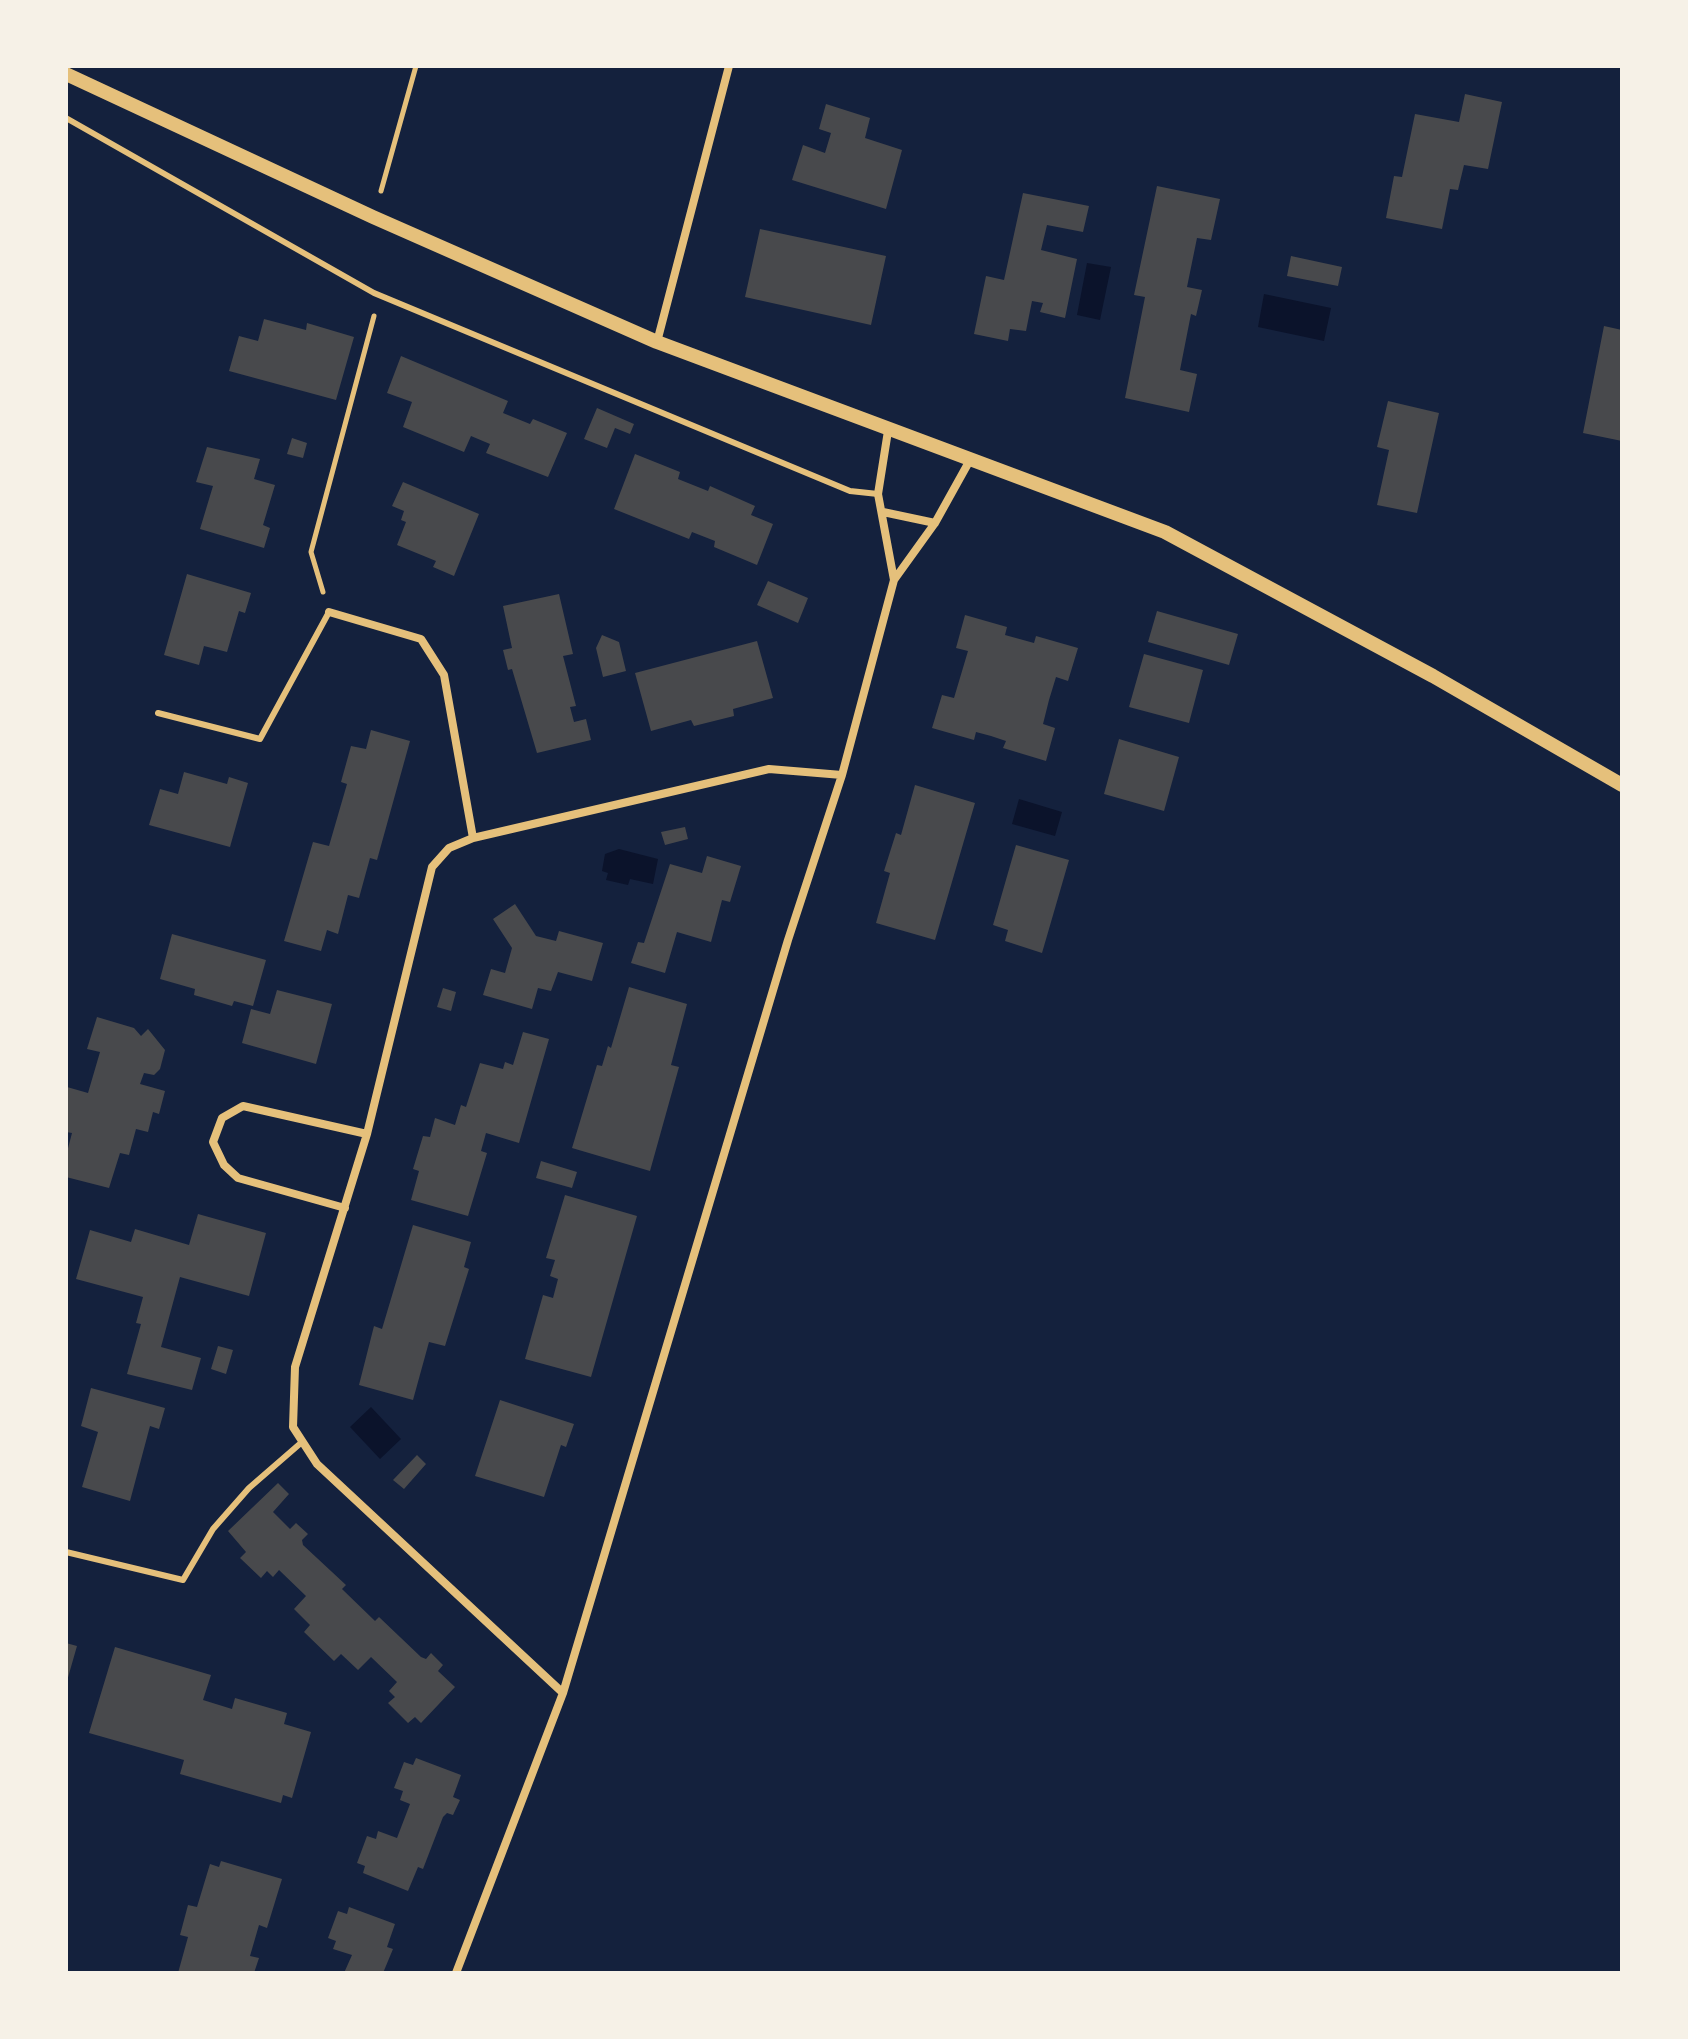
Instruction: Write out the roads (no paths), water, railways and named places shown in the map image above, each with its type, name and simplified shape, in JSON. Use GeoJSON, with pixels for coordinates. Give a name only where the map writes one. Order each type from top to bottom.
{"type":"FeatureCollection","features":[{"type":"Feature","properties":{"kind":"street"},"geometry":{"type":"LineString","coordinates":[[657,342],[729,66]]}},
{"type":"Feature","properties":{"kind":"street"},"geometry":{"type":"LineString","coordinates":[[66,74],[373,217],[657,342],[888,431],[1165,532],[1433,676],[1622,785]]}},
{"type":"Feature","properties":{"kind":"street"},"geometry":{"type":"LineString","coordinates":[[888,431],[878,494],[894,580]]}},
{"type":"Feature","properties":{"kind":"street"},"geometry":{"type":"LineString","coordinates":[[456,1973],[563,1693],[783,955],[842,775],[894,580],[935,523],[970,460]]}},
{"type":"Feature","properties":{"kind":"street"},"geometry":{"type":"LineString","coordinates":[[883,512],[935,523]]}},
{"type":"Feature","properties":{"kind":"street"},"geometry":{"type":"LineString","coordinates":[[329,612],[421,639],[444,675],[473,838]]}},
{"type":"Feature","properties":{"kind":"street"},"geometry":{"type":"LineString","coordinates":[[563,1693],[317,1464],[293,1427],[295,1367],[367,1134],[432,867],[449,848],[473,838],[769,769],[842,775]]}},
{"type":"Feature","properties":{"kind":"street"},"geometry":{"type":"LineString","coordinates":[[345,1208],[238,1178],[224,1165],[213,1142],[222,1118],[243,1106],[367,1134]]}},
{"type":"Feature","properties":{"kind":"lane"},"geometry":{"type":"LineString","coordinates":[[66,118],[374,293],[850,491],[878,494]]}},
{"type":"Feature","properties":{"kind":"lane"},"geometry":{"type":"LineString","coordinates":[[158,713],[260,739],[329,612]]}},
{"type":"Feature","properties":{"kind":"lane"},"geometry":{"type":"LineString","coordinates":[[66,1552],[183,1580],[213,1529],[249,1488],[302,1442]]}},
{"type":"Feature","properties":{"kind":"water"},"geometry":{"type":"Polygon","coordinates":[[[1087,263],[1111,267],[1100,320],[1077,315],[1087,263]]]}},
{"type":"Feature","properties":{"kind":"water"},"geometry":{"type":"Polygon","coordinates":[[[1264,294],[1331,308],[1324,341],[1258,327],[1264,294]]]}},
{"type":"Feature","properties":{"kind":"water"},"geometry":{"type":"Polygon","coordinates":[[[1019,799],[1062,812],[1055,836],[1012,824],[1019,799]]]}},
{"type":"Feature","properties":{"kind":"water"},"geometry":{"type":"Polygon","coordinates":[[[619,849],[658,859],[653,884],[630,879],[628,885],[606,880],[608,873],[602,871],[605,854],[619,849]]]}},
{"type":"Feature","properties":{"kind":"water"},"geometry":{"type":"Polygon","coordinates":[[[371,1407],[401,1439],[380,1459],[350,1427],[371,1407]]]}}]}
